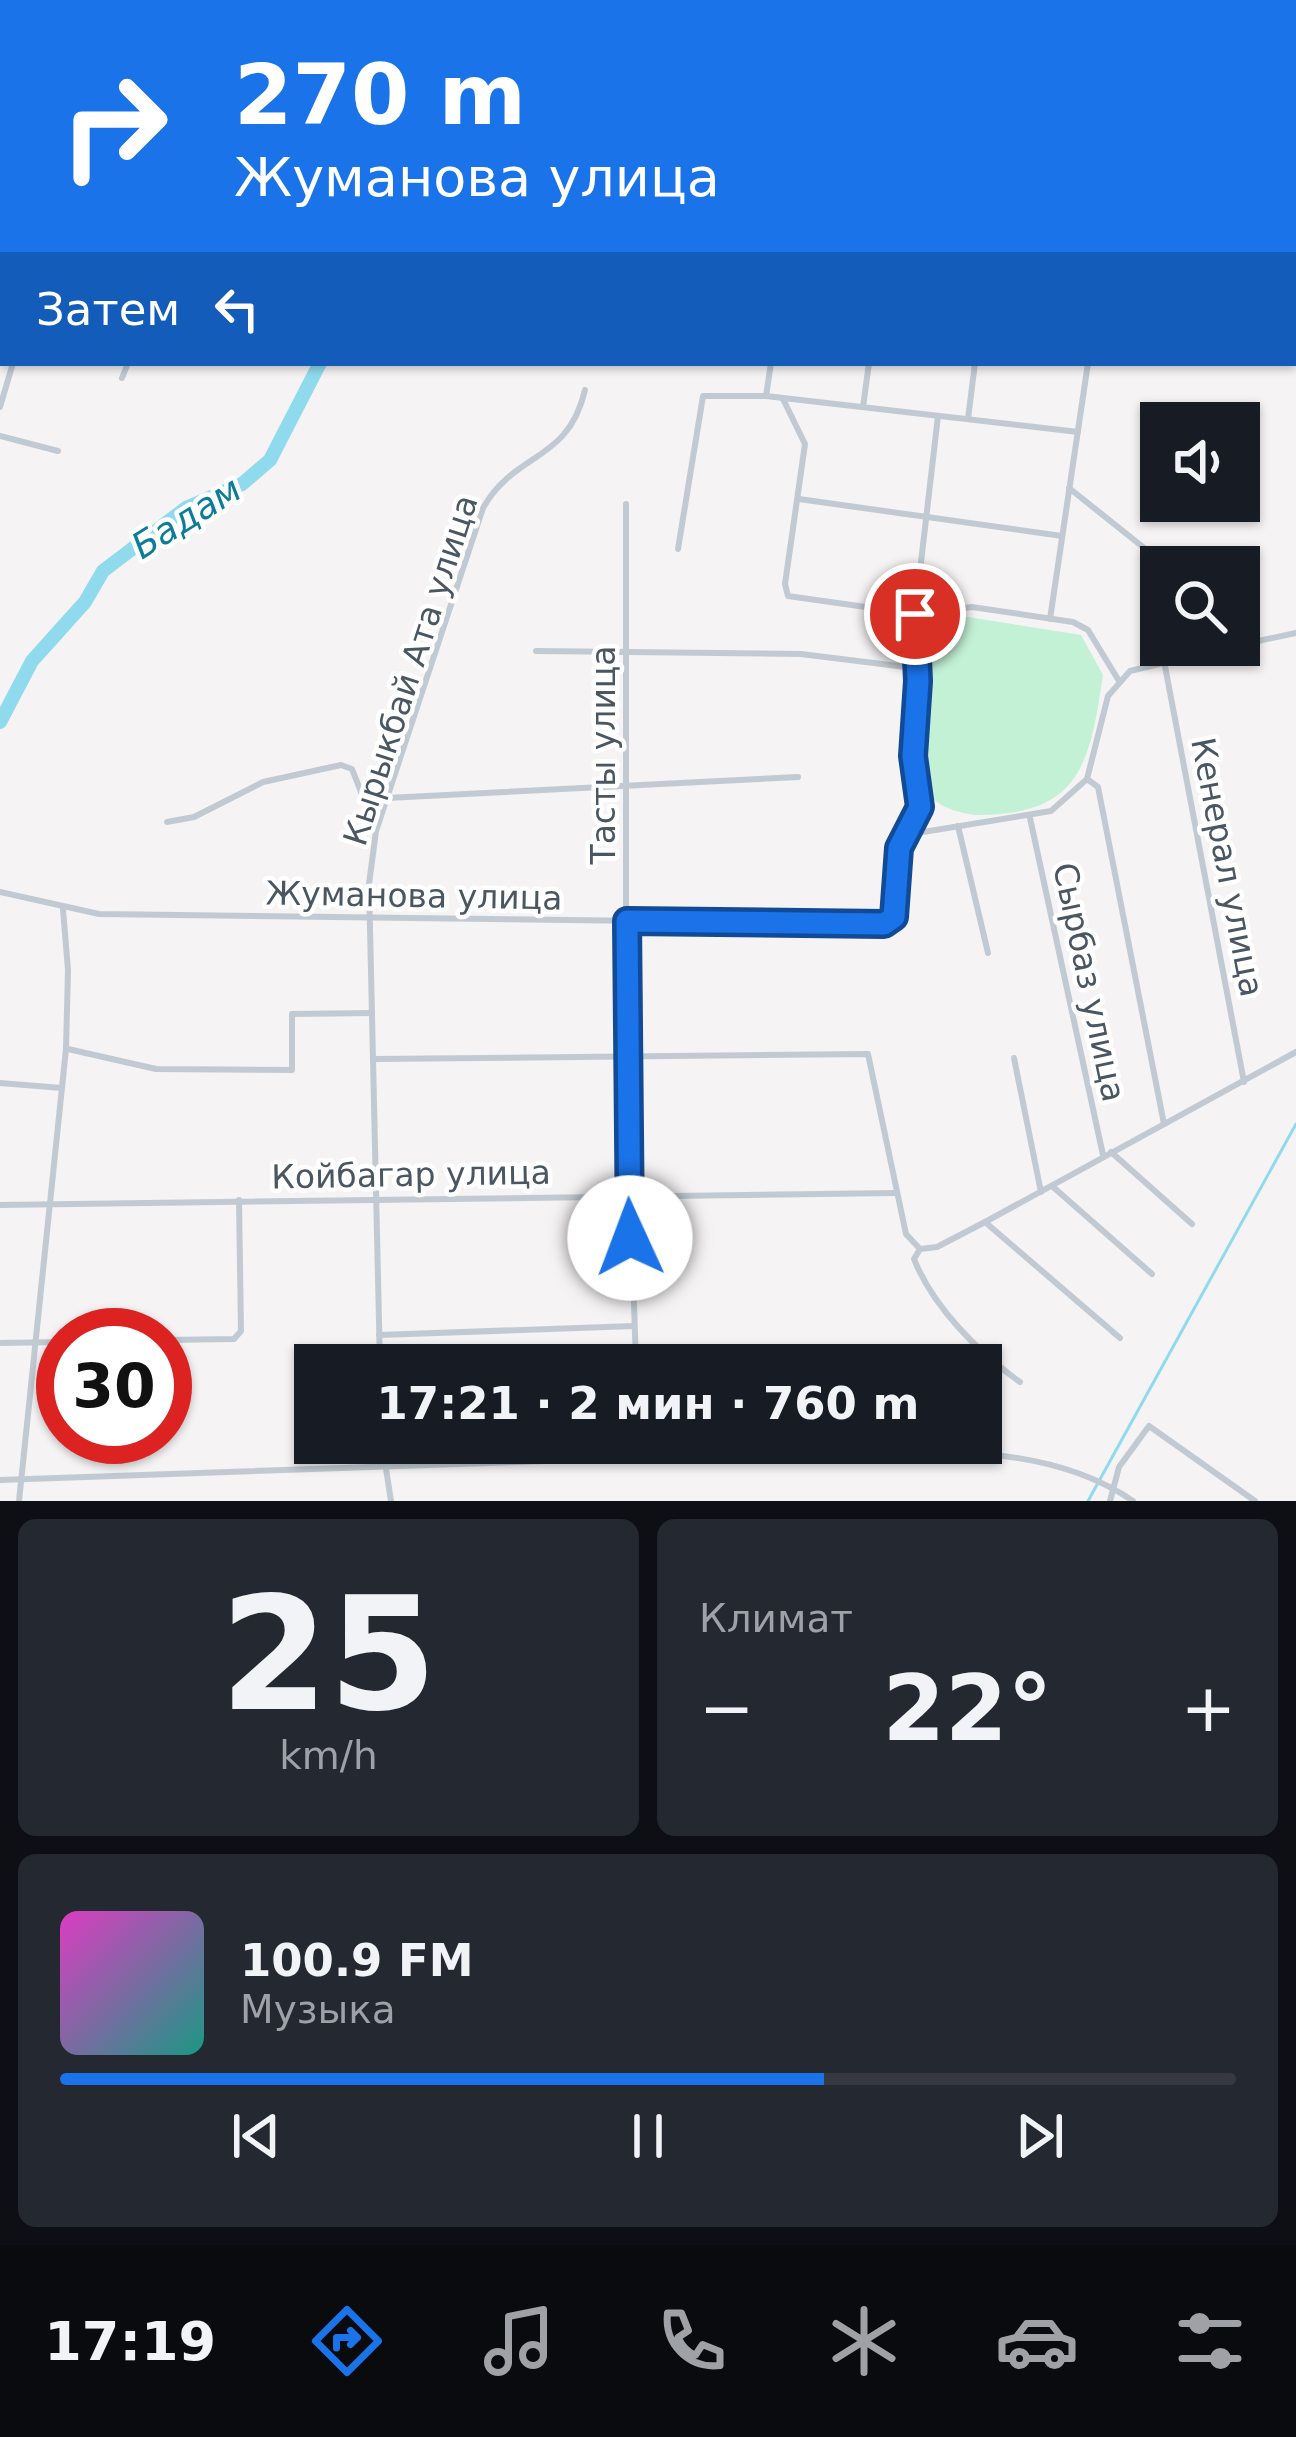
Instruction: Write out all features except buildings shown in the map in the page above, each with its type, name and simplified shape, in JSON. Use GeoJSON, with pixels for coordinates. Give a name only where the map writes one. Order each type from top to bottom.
{"type":"FeatureCollection","features":[{"type":"Feature","properties":{"kind":"street"},"geometry":{"type":"LineString","coordinates":[[0,407],[13,366]]}},
{"type":"Feature","properties":{"kind":"street"},"geometry":{"type":"LineString","coordinates":[[122,378],[127,366]]}},
{"type":"Feature","properties":{"kind":"street"},"geometry":{"type":"LineString","coordinates":[[766,396],[771,366]]}},
{"type":"Feature","properties":{"kind":"street"},"geometry":{"type":"LineString","coordinates":[[863,407],[869,366]]}},
{"type":"Feature","properties":{"kind":"street"},"geometry":{"type":"LineString","coordinates":[[968,419],[975,366]]}},
{"type":"Feature","properties":{"kind":"street"},"geometry":{"type":"LineString","coordinates":[[1049,619],[1088,366]]}},
{"type":"Feature","properties":{"kind":"street","name":"Кырыкбай Ата улица"},"geometry":{"type":"LineString","coordinates":[[380,1344],[370,920],[376,832],[483,508],[507,478],[565,438],[577,424],[585,391]]}},
{"type":"Feature","properties":{"kind":"street"},"geometry":{"type":"LineString","coordinates":[[678,550],[703,396],[766,396],[1078,432]]}},
{"type":"Feature","properties":{"kind":"street"},"geometry":{"type":"LineString","coordinates":[[783,399],[805,444],[788,596],[915,614],[971,608],[1049,619],[1088,631],[1118,681]]}},
{"type":"Feature","properties":{"kind":"street"},"geometry":{"type":"LineString","coordinates":[[938,416],[915,614],[918,681],[913,756],[920,807],[911,834],[1030,818],[1069,799],[1087,779],[1108,696],[1130,671],[1147,666]]}},
{"type":"Feature","properties":{"kind":"street"},"geometry":{"type":"LineString","coordinates":[[0,436],[58,451]]}},
{"type":"Feature","properties":{"kind":"street"},"geometry":{"type":"LineString","coordinates":[[1070,488],[1142,546]]}},
{"type":"Feature","properties":{"kind":"street"},"geometry":{"type":"LineString","coordinates":[[798,498],[1062,536]]}},
{"type":"Feature","properties":{"kind":"street","name":"Тасты улица"},"geometry":{"type":"LineString","coordinates":[[626,504],[626,1059],[635,1344]]}},
{"type":"Feature","properties":{"kind":"street"},"geometry":{"type":"LineString","coordinates":[[1260,640],[1296,633]]}},
{"type":"Feature","properties":{"kind":"street"},"geometry":{"type":"LineString","coordinates":[[536,651],[801,654],[914,668]]}},
{"type":"Feature","properties":{"kind":"street","name":"Кенерал улица"},"geometry":{"type":"LineString","coordinates":[[1165,666],[1244,1082]]}},
{"type":"Feature","properties":{"kind":"street"},"geometry":{"type":"LineString","coordinates":[[167,823],[194,817],[263,782],[341,765],[352,769],[376,832]]}},
{"type":"Feature","properties":{"kind":"street"},"geometry":{"type":"LineString","coordinates":[[388,798],[798,777]]}},
{"type":"Feature","properties":{"kind":"street"},"geometry":{"type":"LineString","coordinates":[[1087,779],[1098,787],[1164,1124]]}},
{"type":"Feature","properties":{"kind":"street","name":"Сырбаз улица"},"geometry":{"type":"LineString","coordinates":[[1030,818],[1107,1154],[1192,1224]]}},
{"type":"Feature","properties":{"kind":"street"},"geometry":{"type":"LineString","coordinates":[[958,826],[988,952]]}},
{"type":"Feature","properties":{"kind":"street","name":"Жуманова улица"},"geometry":{"type":"LineString","coordinates":[[0,892],[63,909],[370,920],[884,924],[894,917],[899,848],[911,834]]}},
{"type":"Feature","properties":{"kind":"street"},"geometry":{"type":"LineString","coordinates":[[19,1501],[66,1049],[63,909]]}},
{"type":"Feature","properties":{"kind":"street"},"geometry":{"type":"LineString","coordinates":[[66,1049],[156,1069],[292,1070],[292,1014],[372,1013]]}},
{"type":"Feature","properties":{"kind":"street"},"geometry":{"type":"LineString","coordinates":[[920,1249],[937,1247],[985,1222],[1296,1052]]}},
{"type":"Feature","properties":{"kind":"street"},"geometry":{"type":"LineString","coordinates":[[375,1059],[868,1054],[906,1234],[920,1249]]}},
{"type":"Feature","properties":{"kind":"street"},"geometry":{"type":"LineString","coordinates":[[1014,1058],[1041,1192]]}},
{"type":"Feature","properties":{"kind":"street"},"geometry":{"type":"LineString","coordinates":[[0,1083],[62,1088]]}},
{"type":"Feature","properties":{"kind":"street"},"geometry":{"type":"LineString","coordinates":[[1052,1186],[1152,1274]]}},
{"type":"Feature","properties":{"kind":"street","name":"Койбагар улица"},"geometry":{"type":"LineString","coordinates":[[0,1205],[48,1208],[376,1198],[896,1193]]}},
{"type":"Feature","properties":{"kind":"street"},"geometry":{"type":"LineString","coordinates":[[192,1340],[233,1339],[241,1331],[239,1201]]}},
{"type":"Feature","properties":{"kind":"street"},"geometry":{"type":"LineString","coordinates":[[985,1222],[1120,1338]]}},
{"type":"Feature","properties":{"kind":"street"},"geometry":{"type":"LineString","coordinates":[[920,1249],[914,1259],[934,1297],[1020,1382]]}},
{"type":"Feature","properties":{"kind":"street"},"geometry":{"type":"LineString","coordinates":[[380,1335],[634,1326]]}},
{"type":"Feature","properties":{"kind":"street"},"geometry":{"type":"LineString","coordinates":[[0,1343],[36,1342]]}},
{"type":"Feature","properties":{"kind":"street"},"geometry":{"type":"LineString","coordinates":[[1110,1501],[1120,1467],[1149,1426],[1255,1501]]}},
{"type":"Feature","properties":{"kind":"street"},"geometry":{"type":"LineString","coordinates":[[1002,1458],[1064,1466],[1132,1501]]}},
{"type":"Feature","properties":{"kind":"street"},"geometry":{"type":"LineString","coordinates":[[383,1464],[391,1501]]}},
{"type":"Feature","properties":{"kind":"street"},"geometry":{"type":"LineString","coordinates":[[0,1480],[497,1464]]}},
{"type":"Feature","properties":{"kind":"green space"},"geometry":{"type":"Polygon","coordinates":[[[968,617],[1081,635],[1103,675],[1085,757],[1060,793],[1040,805],[974,815],[946,807],[930,795],[921,735],[937,620],[968,617]]]}},
{"type":"Feature","properties":{"kind":"waterway","name":"Бадам"},"geometry":{"type":"LineString","coordinates":[[0,722],[32,661],[85,602],[103,571],[186,508],[242,484],[270,460],[318,366]]}},
{"type":"Feature","properties":{"kind":"waterway"},"geometry":{"type":"LineString","coordinates":[[1088,1501],[1296,1124]]}},
{"type":"Feature","properties":{"kind":"route"},"geometry":{"type":"LineString","coordinates":[[630,1238],[627,921],[884,924],[894,917],[899,848],[911,834],[920,807],[913,756],[918,681],[915,614]]}}]}
